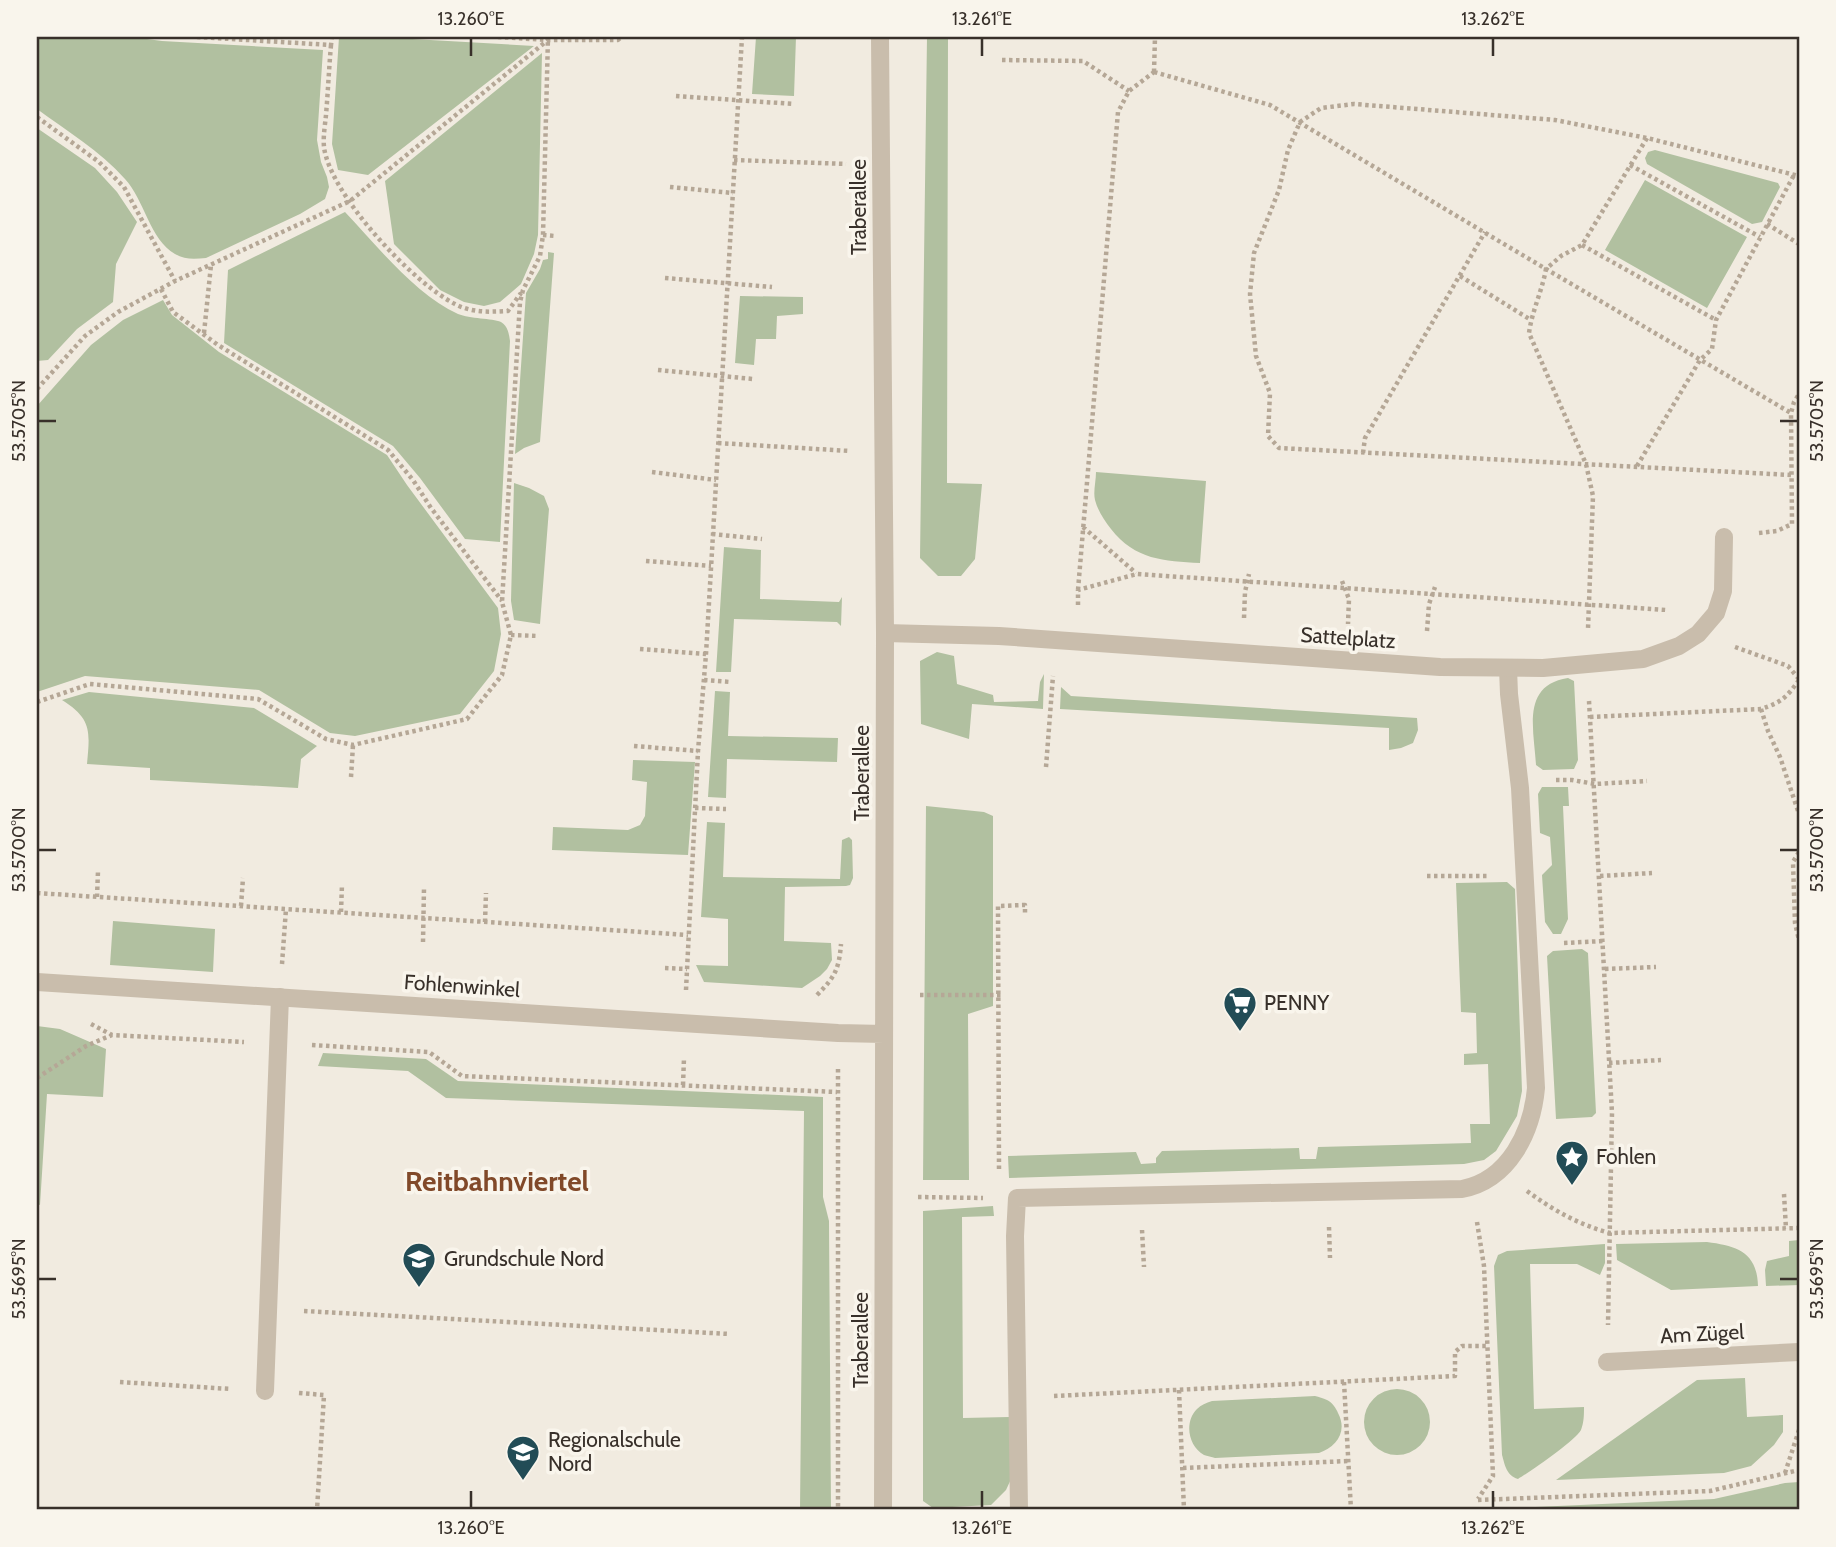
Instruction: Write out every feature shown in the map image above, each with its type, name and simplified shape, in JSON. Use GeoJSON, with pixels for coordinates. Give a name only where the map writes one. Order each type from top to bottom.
{"type":"FeatureCollection","features":[{"type":"Feature","properties":{"kind":"street","name":"Traberallee"},"geometry":{"type":"LineString","coordinates":[[880,37],[885,633],[883,1510]]}},
{"type":"Feature","properties":{"kind":"street","name":"Sattelplatz"},"geometry":{"type":"LineString","coordinates":[[885,633],[999,636],[1440,667],[1543,668],[1643,659],[1679,646],[1698,634],[1716,613],[1723,591],[1724,537]]}},
{"type":"Feature","properties":{"kind":"street"},"geometry":{"type":"LineString","coordinates":[[1019,1510],[1016,1237],[1008,1198],[1462,1189],[1483,1183],[1516,1152],[1534,1109],[1536,1088],[1520,788],[1508,668]]}},
{"type":"Feature","properties":{"kind":"street","name":"Fohlenwinkel"},"geometry":{"type":"LineString","coordinates":[[37,982],[686,1024],[884,1034]]}},
{"type":"Feature","properties":{"kind":"street"},"geometry":{"type":"LineString","coordinates":[[265,1391],[280,997]]}},
{"type":"Feature","properties":{"kind":"street","name":"Am Zügel"},"geometry":{"type":"LineString","coordinates":[[1607,1362],[1799,1352]]}},
{"type":"Feature","properties":{"kind":"path"},"geometry":{"type":"LineString","coordinates":[[197,37],[331,45]]}},
{"type":"Feature","properties":{"kind":"path"},"geometry":{"type":"LineString","coordinates":[[332,37],[324,146],[331,170],[350,201],[390,251],[435,293],[458,306],[484,313],[508,311],[523,290],[540,256],[543,236],[548,38]]}},
{"type":"Feature","properties":{"kind":"path"},"geometry":{"type":"LineString","coordinates":[[498,37],[618,40],[621,37]]}},
{"type":"Feature","properties":{"kind":"path"},"geometry":{"type":"LineString","coordinates":[[686,1024],[698,751],[742,37]]}},
{"type":"Feature","properties":{"kind":"path"},"geometry":{"type":"LineString","coordinates":[[1154,72],[1155,37]]}},
{"type":"Feature","properties":{"kind":"path"},"geometry":{"type":"LineString","coordinates":[[37,389],[85,336],[118,312],[175,281],[350,201],[548,38]]}},
{"type":"Feature","properties":{"kind":"path"},"geometry":{"type":"LineString","coordinates":[[1002,60],[1083,61],[1129,91]]}},
{"type":"Feature","properties":{"kind":"path"},"geometry":{"type":"LineString","coordinates":[[1076,641],[1118,112],[1129,91],[1154,72]]}},
{"type":"Feature","properties":{"kind":"path"},"geometry":{"type":"LineString","coordinates":[[1154,72],[1270,105],[1791,413]]}},
{"type":"Feature","properties":{"kind":"path"},"geometry":{"type":"LineString","coordinates":[[676,96],[794,104]]}},
{"type":"Feature","properties":{"kind":"path"},"geometry":{"type":"LineString","coordinates":[[1637,466],[1700,360],[1712,349],[1716,320],[1759,237],[1796,175],[1647,138],[1555,120],[1354,104],[1321,108],[1300,122],[1288,150],[1279,190],[1254,253],[1250,294],[1256,356],[1270,393],[1268,436],[1279,448],[1791,475]]}},
{"type":"Feature","properties":{"kind":"path"},"geometry":{"type":"LineString","coordinates":[[37,117],[99,162],[124,187],[175,281]]}},
{"type":"Feature","properties":{"kind":"path"},"geometry":{"type":"LineString","coordinates":[[1607,1362],[1612,1113],[1587,664],[1593,496],[1586,464],[1528,333],[1546,269],[1561,256],[1582,245],[1647,138]]}},
{"type":"Feature","properties":{"kind":"path"},"geometry":{"type":"LineString","coordinates":[[734,160],[882,166]]}},
{"type":"Feature","properties":{"kind":"path"},"geometry":{"type":"LineString","coordinates":[[1630,165],[1759,237]]}},
{"type":"Feature","properties":{"kind":"path"},"geometry":{"type":"LineString","coordinates":[[670,187],[733,193]]}},
{"type":"Feature","properties":{"kind":"path"},"geometry":{"type":"LineString","coordinates":[[1767,224],[1799,244]]}},
{"type":"Feature","properties":{"kind":"path"},"geometry":{"type":"LineString","coordinates":[[1363,453],[1365,438],[1485,232]]}},
{"type":"Feature","properties":{"kind":"path"},"geometry":{"type":"LineString","coordinates":[[543,236],[555,236]]}},
{"type":"Feature","properties":{"kind":"path"},"geometry":{"type":"LineString","coordinates":[[1582,245],[1716,320]]}},
{"type":"Feature","properties":{"kind":"path"},"geometry":{"type":"LineString","coordinates":[[204,334],[211,265]]}},
{"type":"Feature","properties":{"kind":"path"},"geometry":{"type":"LineString","coordinates":[[1460,276],[1531,320]]}},
{"type":"Feature","properties":{"kind":"path"},"geometry":{"type":"LineString","coordinates":[[665,278],[772,287]]}},
{"type":"Feature","properties":{"kind":"path"},"geometry":{"type":"LineString","coordinates":[[160,289],[173,312],[204,334],[388,450],[502,602]]}},
{"type":"Feature","properties":{"kind":"path"},"geometry":{"type":"LineString","coordinates":[[37,702],[90,684],[258,699],[326,739],[353,746],[467,719],[502,675],[511,635],[502,602],[520,302],[523,290]]}},
{"type":"Feature","properties":{"kind":"path"},"geometry":{"type":"LineString","coordinates":[[658,370],[753,379]]}},
{"type":"Feature","properties":{"kind":"path"},"geometry":{"type":"LineString","coordinates":[[37,379],[42,383]]}},
{"type":"Feature","properties":{"kind":"path"},"geometry":{"type":"LineString","coordinates":[[1724,537],[1777,531],[1792,524],[1791,413],[1799,394]]}},
{"type":"Feature","properties":{"kind":"path"},"geometry":{"type":"LineString","coordinates":[[718,443],[884,453]]}},
{"type":"Feature","properties":{"kind":"path"},"geometry":{"type":"LineString","coordinates":[[652,472],[716,480]]}},
{"type":"Feature","properties":{"kind":"path"},"geometry":{"type":"LineString","coordinates":[[1083,527],[1137,574]]}},
{"type":"Feature","properties":{"kind":"path"},"geometry":{"type":"LineString","coordinates":[[712,534],[762,538]]}},
{"type":"Feature","properties":{"kind":"path"},"geometry":{"type":"LineString","coordinates":[[646,561],[711,566]]}},
{"type":"Feature","properties":{"kind":"path"},"geometry":{"type":"LineString","coordinates":[[1078,590],[1137,574],[1716,613]]}},
{"type":"Feature","properties":{"kind":"path"},"geometry":{"type":"LineString","coordinates":[[1242,653],[1249,574]]}},
{"type":"Feature","properties":{"kind":"path"},"geometry":{"type":"LineString","coordinates":[[1342,581],[1349,600],[1346,660]]}},
{"type":"Feature","properties":{"kind":"path"},"geometry":{"type":"LineString","coordinates":[[1528,594],[1528,601]]}},
{"type":"Feature","properties":{"kind":"path"},"geometry":{"type":"LineString","coordinates":[[1590,717],[1760,709],[1778,703],[1789,694],[1799,679],[1788,666],[1698,634]]}},
{"type":"Feature","properties":{"kind":"path"},"geometry":{"type":"LineString","coordinates":[[511,635],[539,636]]}},
{"type":"Feature","properties":{"kind":"path"},"geometry":{"type":"LineString","coordinates":[[1046,767],[1055,640]]}},
{"type":"Feature","properties":{"kind":"path"},"geometry":{"type":"LineString","coordinates":[[640,649],[706,654]]}},
{"type":"Feature","properties":{"kind":"path"},"geometry":{"type":"LineString","coordinates":[[704,680],[730,682]]}},
{"type":"Feature","properties":{"kind":"path"},"geometry":{"type":"LineString","coordinates":[[1760,709],[1799,814]]}},
{"type":"Feature","properties":{"kind":"path"},"geometry":{"type":"LineString","coordinates":[[351,777],[353,746]]}},
{"type":"Feature","properties":{"kind":"path"},"geometry":{"type":"LineString","coordinates":[[634,746],[698,751]]}},
{"type":"Feature","properties":{"kind":"path"},"geometry":{"type":"LineString","coordinates":[[1595,784],[1647,782]]}},
{"type":"Feature","properties":{"kind":"path"},"geometry":{"type":"LineString","coordinates":[[695,808],[726,809]]}},
{"type":"Feature","properties":{"kind":"path"},"geometry":{"type":"LineString","coordinates":[[1799,852],[1793,862],[1795,923],[1799,940]]}},
{"type":"Feature","properties":{"kind":"path"},"geometry":{"type":"LineString","coordinates":[[97,897],[98,871]]}},
{"type":"Feature","properties":{"kind":"path"},"geometry":{"type":"LineString","coordinates":[[1600,876],[1652,873]]}},
{"type":"Feature","properties":{"kind":"path"},"geometry":{"type":"LineString","coordinates":[[1427,876],[1488,876]]}},
{"type":"Feature","properties":{"kind":"path"},"geometry":{"type":"LineString","coordinates":[[241,906],[243,878]]}},
{"type":"Feature","properties":{"kind":"path"},"geometry":{"type":"LineString","coordinates":[[341,912],[342,884]]}},
{"type":"Feature","properties":{"kind":"path"},"geometry":{"type":"LineString","coordinates":[[423,942],[424,888]]}},
{"type":"Feature","properties":{"kind":"path"},"geometry":{"type":"LineString","coordinates":[[37,893],[688,935]]}},
{"type":"Feature","properties":{"kind":"path"},"geometry":{"type":"LineString","coordinates":[[485,922],[486,893]]}},
{"type":"Feature","properties":{"kind":"path"},"geometry":{"type":"LineString","coordinates":[[927,1197],[1008,1198],[998,906],[1025,905],[1025,915]]}},
{"type":"Feature","properties":{"kind":"path"},"geometry":{"type":"LineString","coordinates":[[280,997],[286,909]]}},
{"type":"Feature","properties":{"kind":"path"},"geometry":{"type":"LineString","coordinates":[[806,997],[816,995],[831,982],[839,962],[841,944]]}},
{"type":"Feature","properties":{"kind":"path"},"geometry":{"type":"LineString","coordinates":[[1605,970],[1656,967]]}},
{"type":"Feature","properties":{"kind":"path"},"geometry":{"type":"LineString","coordinates":[[665,968],[687,969]]}},
{"type":"Feature","properties":{"kind":"path"},"geometry":{"type":"LineString","coordinates":[[884,996],[1000,995]]}},
{"type":"Feature","properties":{"kind":"path"},"geometry":{"type":"LineString","coordinates":[[84,1020],[112,1035],[429,1052],[461,1076],[837,1092]]}},
{"type":"Feature","properties":{"kind":"path"},"geometry":{"type":"LineString","coordinates":[[838,1033],[838,1510]]}},
{"type":"Feature","properties":{"kind":"path"},"geometry":{"type":"LineString","coordinates":[[37,1078],[86,1046],[112,1035]]}},
{"type":"Feature","properties":{"kind":"path"},"geometry":{"type":"LineString","coordinates":[[1609,1063],[1661,1060]]}},
{"type":"Feature","properties":{"kind":"path"},"geometry":{"type":"LineString","coordinates":[[1502,1168],[1517,1184],[1548,1206],[1590,1228],[1610,1233],[1799,1228]]}},
{"type":"Feature","properties":{"kind":"path"},"geometry":{"type":"LineString","coordinates":[[1471,1188],[1484,1266],[1493,1476],[1478,1500],[1710,1492],[1799,1470]]}},
{"type":"Feature","properties":{"kind":"path"},"geometry":{"type":"LineString","coordinates":[[1784,1194],[1786,1229]]}},
{"type":"Feature","properties":{"kind":"path"},"geometry":{"type":"LineString","coordinates":[[269,1310],[730,1334]]}},
{"type":"Feature","properties":{"kind":"path"},"geometry":{"type":"LineString","coordinates":[[1017,1398],[1455,1376],[1455,1352],[1462,1346],[1487,1346]]}},
{"type":"Feature","properties":{"kind":"path"},"geometry":{"type":"LineString","coordinates":[[120,1382],[324,1395],[317,1510]]}},
{"type":"Feature","properties":{"kind":"path"},"geometry":{"type":"LineString","coordinates":[[1344,1382],[1351,1510]]}},
{"type":"Feature","properties":{"kind":"path"},"geometry":{"type":"LineString","coordinates":[[1179,1390],[1184,1510]]}},
{"type":"Feature","properties":{"kind":"path"},"geometry":{"type":"LineString","coordinates":[[1784,1473],[1799,1430]]}},
{"type":"Feature","properties":{"kind":"path"},"geometry":{"type":"LineString","coordinates":[[1183,1468],[1349,1461]]}},
{"type":"Feature","properties":{"kind":"green space"},"geometry":{"type":"Polygon","coordinates":[[[37,37],[132,37],[323,50],[317,140],[329,187],[325,199],[300,214],[206,258],[186,258],[175,254],[159,239],[132,187],[125,179],[94,150],[37,109],[37,37]]]}},
{"type":"Feature","properties":{"kind":"green space"},"geometry":{"type":"Polygon","coordinates":[[[339,37],[534,46],[368,175],[338,170],[332,144],[339,37]]]}},
{"type":"Feature","properties":{"kind":"green space"},"geometry":{"type":"Polygon","coordinates":[[[756,37],[796,37],[794,96],[752,94],[756,37]]]}},
{"type":"Feature","properties":{"kind":"green space"},"geometry":{"type":"Polygon","coordinates":[[[927,37],[948,37],[947,483],[982,484],[975,559],[961,576],[938,576],[920,558],[927,37]]]}},
{"type":"Feature","properties":{"kind":"green space"},"geometry":{"type":"Polygon","coordinates":[[[542,53],[538,235],[534,254],[521,284],[500,302],[484,306],[464,302],[440,290],[394,244],[385,181],[542,53]]]}},
{"type":"Feature","properties":{"kind":"green space"},"geometry":{"type":"Polygon","coordinates":[[[37,128],[95,168],[117,192],[137,222],[116,264],[113,302],[77,329],[48,360],[37,361],[37,128]]]}},
{"type":"Feature","properties":{"kind":"green space"},"geometry":{"type":"Polygon","coordinates":[[[1655,150],[1778,183],[1780,187],[1762,222],[1752,224],[1647,164],[1645,158],[1648,152],[1655,150]]]}},
{"type":"Feature","properties":{"kind":"green space"},"geometry":{"type":"Polygon","coordinates":[[[1645,180],[1747,237],[1707,308],[1605,250],[1645,180]]]}},
{"type":"Feature","properties":{"kind":"green space"},"geometry":{"type":"Polygon","coordinates":[[[345,212],[398,269],[442,306],[469,317],[497,321],[507,328],[510,341],[500,542],[465,539],[393,446],[224,343],[228,270],[345,212]]]}},
{"type":"Feature","properties":{"kind":"green space"},"geometry":{"type":"Polygon","coordinates":[[[548,252],[554,253],[540,442],[515,454],[526,293],[543,260],[548,259],[548,252]]]}},
{"type":"Feature","properties":{"kind":"green space"},"geometry":{"type":"Polygon","coordinates":[[[740,296],[803,297],[803,314],[777,316],[776,339],[756,339],[754,365],[735,363],[740,296]]]}},
{"type":"Feature","properties":{"kind":"green space"},"geometry":{"type":"Polygon","coordinates":[[[163,300],[172,315],[219,352],[387,455],[498,608],[501,634],[494,671],[460,714],[355,736],[330,733],[259,690],[85,676],[37,692],[37,406],[91,345],[123,320],[163,300]]]}},
{"type":"Feature","properties":{"kind":"green space"},"geometry":{"type":"Polygon","coordinates":[[[1096,472],[1206,481],[1200,563],[1151,557],[1120,539],[1096,504],[1096,472]]]}},
{"type":"Feature","properties":{"kind":"green space"},"geometry":{"type":"Polygon","coordinates":[[[514,483],[544,496],[549,509],[540,624],[514,620],[511,601],[514,483]]]}},
{"type":"Feature","properties":{"kind":"green space"},"geometry":{"type":"Polygon","coordinates":[[[724,547],[761,550],[760,599],[839,602],[842,597],[841,626],[837,622],[734,619],[731,672],[716,672],[724,547]]]}},
{"type":"Feature","properties":{"kind":"green space"},"geometry":{"type":"Polygon","coordinates":[[[937,652],[954,656],[957,684],[993,695],[994,702],[1038,701],[1040,682],[1044,674],[1043,709],[972,704],[969,739],[921,724],[920,661],[937,652]]]}},
{"type":"Feature","properties":{"kind":"green space"},"geometry":{"type":"Polygon","coordinates":[[[1568,678],[1574,681],[1578,760],[1574,769],[1543,770],[1536,765],[1533,724],[1537,699],[1553,682],[1568,678]]]}},
{"type":"Feature","properties":{"kind":"green space"},"geometry":{"type":"Polygon","coordinates":[[[1061,687],[1071,696],[1417,718],[1418,730],[1413,743],[1389,750],[1389,728],[1060,709],[1061,687]]]}},
{"type":"Feature","properties":{"kind":"green space"},"geometry":{"type":"Polygon","coordinates":[[[715,691],[730,692],[728,736],[838,738],[837,762],[727,759],[726,798],[708,797],[715,691]]]}},
{"type":"Feature","properties":{"kind":"green space"},"geometry":{"type":"Polygon","coordinates":[[[89,692],[254,708],[317,746],[301,759],[298,788],[150,780],[150,768],[87,764],[87,727],[79,713],[62,700],[89,692]]]}},
{"type":"Feature","properties":{"kind":"green space"},"geometry":{"type":"Polygon","coordinates":[[[633,760],[695,762],[688,855],[552,850],[553,827],[628,830],[640,825],[645,816],[647,782],[632,780],[633,760]]]}},
{"type":"Feature","properties":{"kind":"green space"},"geometry":{"type":"Polygon","coordinates":[[[1542,787],[1568,787],[1569,806],[1563,806],[1568,919],[1561,934],[1553,934],[1545,922],[1542,875],[1552,865],[1550,837],[1540,833],[1538,794],[1542,787]]]}},
{"type":"Feature","properties":{"kind":"green space"},"geometry":{"type":"Polygon","coordinates":[[[926,806],[984,812],[993,816],[993,1006],[968,1014],[969,1180],[923,1180],[926,806]]]}},
{"type":"Feature","properties":{"kind":"green space"},"geometry":{"type":"Polygon","coordinates":[[[707,822],[725,823],[723,877],[840,879],[842,840],[849,837],[852,840],[853,878],[850,885],[785,887],[784,941],[831,943],[832,960],[827,969],[802,988],[704,982],[696,965],[728,966],[728,919],[701,917],[707,822]]]}},
{"type":"Feature","properties":{"kind":"green space"},"geometry":{"type":"Polygon","coordinates":[[[1507,882],[1515,889],[1522,1091],[1517,1116],[1496,1151],[1484,1160],[1464,1164],[1009,1178],[1008,1156],[1136,1152],[1141,1164],[1156,1163],[1156,1158],[1162,1151],[1299,1148],[1300,1159],[1316,1159],[1318,1147],[1471,1143],[1470,1124],[1490,1124],[1488,1064],[1464,1065],[1464,1054],[1477,1053],[1476,1013],[1461,1012],[1456,883],[1507,882]]]}},
{"type":"Feature","properties":{"kind":"green space"},"geometry":{"type":"Polygon","coordinates":[[[113,921],[215,929],[213,972],[110,965],[113,921]]]}},
{"type":"Feature","properties":{"kind":"green space"},"geometry":{"type":"Polygon","coordinates":[[[1582,949],[1588,953],[1596,1113],[1592,1117],[1556,1119],[1547,956],[1553,951],[1582,949]]]}},
{"type":"Feature","properties":{"kind":"green space"},"geometry":{"type":"Polygon","coordinates":[[[37,1026],[60,1029],[106,1049],[103,1097],[47,1094],[40,1205],[37,1204],[37,1026]]]}},
{"type":"Feature","properties":{"kind":"green space"},"geometry":{"type":"Polygon","coordinates":[[[323,1053],[426,1059],[458,1081],[823,1097],[823,1197],[829,1221],[831,1510],[800,1510],[804,1111],[446,1098],[408,1071],[318,1066],[323,1053]]]}},
{"type":"Feature","properties":{"kind":"green space"},"geometry":{"type":"Polygon","coordinates":[[[993,1206],[994,1216],[962,1217],[963,1418],[1009,1417],[1012,1477],[1006,1490],[991,1505],[933,1508],[923,1501],[923,1211],[993,1206]]]}},
{"type":"Feature","properties":{"kind":"green space"},"geometry":{"type":"Polygon","coordinates":[[[1799,1240],[1799,1285],[1766,1286],[1767,1261],[1789,1256],[1789,1241],[1799,1240]]]}},
{"type":"Feature","properties":{"kind":"green space"},"geometry":{"type":"Polygon","coordinates":[[[1707,1242],[1736,1249],[1749,1258],[1754,1265],[1758,1286],[1671,1290],[1617,1260],[1616,1244],[1707,1242]]]}},
{"type":"Feature","properties":{"kind":"green space"},"geometry":{"type":"Polygon","coordinates":[[[1605,1244],[1605,1263],[1600,1275],[1577,1264],[1530,1264],[1534,1409],[1584,1407],[1584,1416],[1577,1435],[1518,1479],[1508,1472],[1502,1455],[1494,1266],[1498,1255],[1507,1251],[1605,1244]]]}},
{"type":"Feature","properties":{"kind":"green space"},"geometry":{"type":"Polygon","coordinates":[[[1745,1378],[1747,1417],[1783,1415],[1783,1432],[1774,1445],[1751,1466],[1724,1473],[1556,1480],[1697,1380],[1745,1378]]]}},
{"type":"Feature","properties":{"kind":"green space"},"geometry":{"type":"Polygon","coordinates":[[[1390,1389],[1404,1389],[1416,1394],[1425,1403],[1430,1422],[1428,1435],[1421,1446],[1404,1455],[1390,1455],[1378,1450],[1369,1441],[1364,1429],[1364,1415],[1369,1403],[1378,1394],[1390,1389]]]}},
{"type":"Feature","properties":{"kind":"green space"},"geometry":{"type":"Polygon","coordinates":[[[1315,1396],[1332,1404],[1342,1426],[1335,1443],[1319,1453],[1215,1458],[1204,1455],[1191,1440],[1189,1427],[1193,1414],[1200,1406],[1212,1401],[1315,1396]]]}},
{"type":"Feature","properties":{"kind":"green space"},"geometry":{"type":"Polygon","coordinates":[[[1799,1482],[1799,1510],[1466,1510],[1714,1499],[1799,1482]]]}},
{"type":"Feature","properties":{"kind":"place","name":"PENNY"},"geometry":{"type":"Point","coordinates":[1240,1033]}},
{"type":"Feature","properties":{"kind":"place","name":"Fohlen"},"geometry":{"type":"Point","coordinates":[1572,1187]}},
{"type":"Feature","properties":{"kind":"place","name":"Grundschule Nord"},"geometry":{"type":"Point","coordinates":[419,1289]}},
{"type":"Feature","properties":{"kind":"place","name":"Regionalschule Nord"},"geometry":{"type":"Point","coordinates":[523,1482]}},
{"type":"Feature","properties":{"kind":"district","name":"Reitbahnviertel"},"geometry":{"type":"Point","coordinates":[497,1181]}}]}
